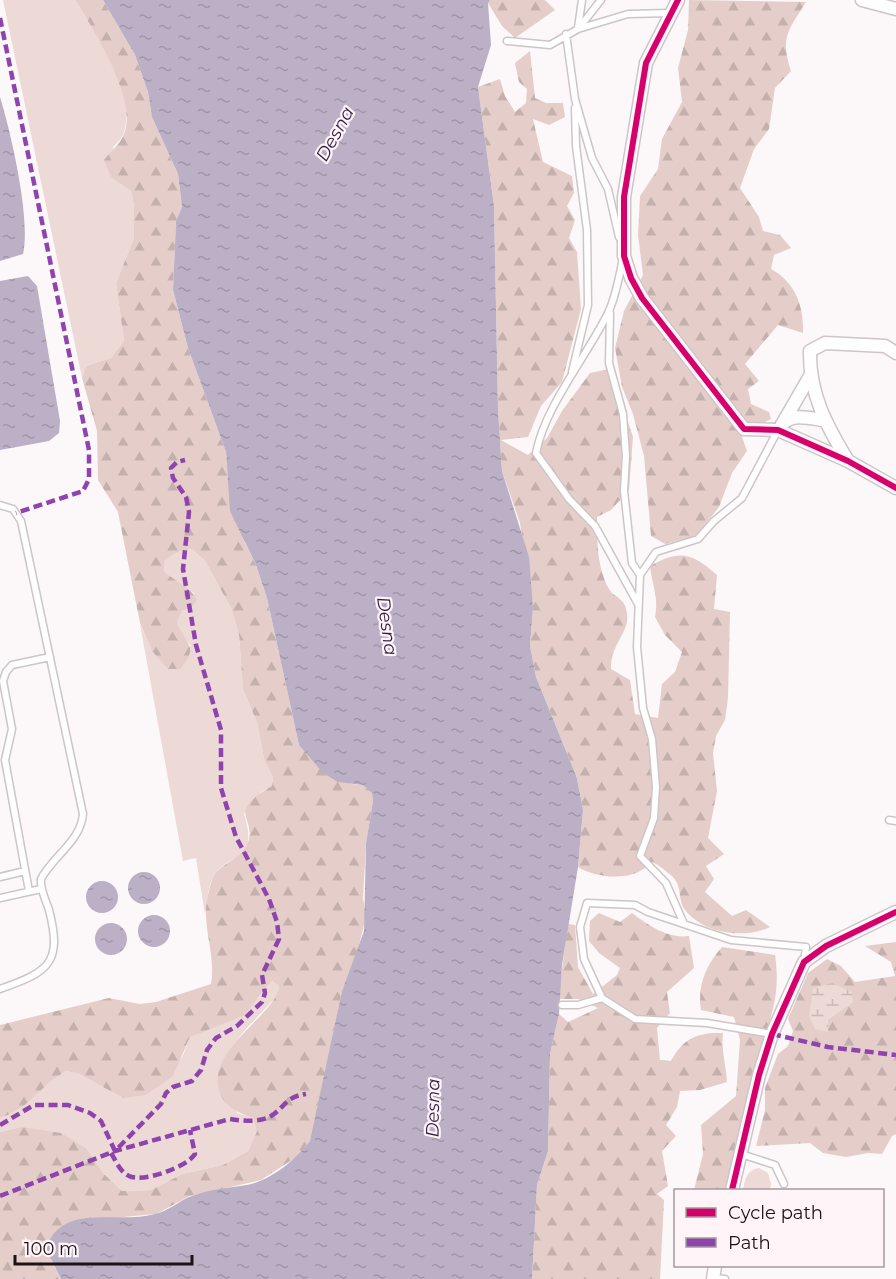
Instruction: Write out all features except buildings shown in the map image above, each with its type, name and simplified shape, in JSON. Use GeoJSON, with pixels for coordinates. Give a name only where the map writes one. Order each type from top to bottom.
{"type":"FeatureCollection","features":[{"type":"Feature","properties":{"kind":"street"},"geometry":{"type":"LineString","coordinates":[[678,0],[646,63],[624,198],[624,256],[631,278],[642,298],[744,429],[781,425],[800,416],[823,420]]}},
{"type":"Feature","properties":{"kind":"street"},"geometry":{"type":"LineString","coordinates":[[862,0],[896,9]]}},
{"type":"Feature","properties":{"kind":"street"},"geometry":{"type":"LineString","coordinates":[[848,461],[823,420],[810,376],[810,351],[825,343],[885,346],[896,353]]}},
{"type":"Feature","properties":{"kind":"street"},"geometry":{"type":"LineString","coordinates":[[781,425],[810,376]]}},
{"type":"Feature","properties":{"kind":"street"},"geometry":{"type":"LineString","coordinates":[[781,425],[896,488]]}},
{"type":"Feature","properties":{"kind":"street"},"geometry":{"type":"LineString","coordinates":[[732,1189],[759,1075],[772,1034],[804,962],[826,946],[896,912]]}},
{"type":"Feature","properties":{"kind":"lane"},"geometry":{"type":"LineString","coordinates":[[578,29],[582,0]]}},
{"type":"Feature","properties":{"kind":"lane"},"geometry":{"type":"LineString","coordinates":[[578,29],[601,0]]}},
{"type":"Feature","properties":{"kind":"lane"},"geometry":{"type":"LineString","coordinates":[[507,41],[550,45],[578,29],[628,14],[670,13]]}},
{"type":"Feature","properties":{"kind":"lane"},"geometry":{"type":"LineString","coordinates":[[566,34],[575,99],[576,146],[587,230],[588,305],[570,377]]}},
{"type":"Feature","properties":{"kind":"lane"},"geometry":{"type":"LineString","coordinates":[[575,99],[592,158],[608,189],[624,256],[610,310],[609,363],[623,414],[626,456],[624,491],[632,563],[640,575]]}},
{"type":"Feature","properties":{"kind":"lane"},"geometry":{"type":"LineString","coordinates":[[610,310],[570,377],[538,441],[536,453],[569,499],[595,526],[638,604]]}},
{"type":"Feature","properties":{"kind":"lane"},"geometry":{"type":"LineString","coordinates":[[684,924],[666,883],[640,856],[654,818],[656,787],[652,739],[643,708],[637,647],[640,575],[656,552],[698,539],[714,521],[742,498],[781,425]]}},
{"type":"Feature","properties":{"kind":"lane"},"geometry":{"type":"LineString","coordinates":[[0,505],[13,509],[21,521],[83,814],[82,821],[72,840],[45,870],[41,879],[41,889],[55,935],[53,956],[48,965],[33,977],[0,989]]}},
{"type":"Feature","properties":{"kind":"lane"},"geometry":{"type":"LineString","coordinates":[[29,891],[5,760],[12,729],[3,681],[12,665],[50,657]]}},
{"type":"Feature","properties":{"kind":"lane"},"geometry":{"type":"LineString","coordinates":[[0,877],[26,871]]}},
{"type":"Feature","properties":{"kind":"lane"},"geometry":{"type":"LineString","coordinates":[[0,898],[41,889]]}},
{"type":"Feature","properties":{"kind":"lane"},"geometry":{"type":"LineString","coordinates":[[772,1034],[706,1023],[635,1019],[602,998],[584,959],[580,927],[587,903],[635,905],[730,940],[806,947],[804,962]]}},
{"type":"Feature","properties":{"kind":"lane"},"geometry":{"type":"LineString","coordinates":[[562,1005],[578,1005],[602,998]]}},
{"type":"Feature","properties":{"kind":"lane"},"geometry":{"type":"LineString","coordinates":[[741,1154],[775,1165],[784,1184]]}},
{"type":"Feature","properties":{"kind":"green space"},"geometry":{"type":"Polygon","coordinates":[[[3,0],[75,0],[112,63],[124,99],[126,116],[124,132],[113,147],[124,186],[131,191],[134,206],[134,238],[116,283],[124,341],[111,358],[86,366],[82,378],[3,0]]]}},
{"type":"Feature","properties":{"kind":"green space"},"geometry":{"type":"Polygon","coordinates":[[[75,0],[103,0],[135,55],[148,92],[152,117],[178,174],[182,207],[176,221],[173,290],[188,348],[226,452],[228,479],[245,543],[256,565],[267,598],[299,745],[352,784],[363,785],[372,792],[373,801],[366,843],[363,898],[366,917],[358,949],[342,991],[316,1123],[310,1141],[298,1156],[261,1180],[190,1196],[156,1214],[112,1218],[51,1260],[61,1279],[0,1279],[0,1132],[21,1127],[61,1133],[87,1149],[104,1174],[122,1191],[151,1190],[182,1174],[223,1165],[248,1151],[257,1131],[253,1118],[236,1110],[222,1098],[218,1086],[219,1071],[234,1044],[267,1008],[279,986],[272,981],[243,1016],[190,1037],[173,1076],[146,1095],[123,1098],[79,1074],[66,1071],[20,1108],[0,1118],[0,1025],[109,998],[140,1004],[156,1002],[211,984],[212,967],[206,912],[212,880],[218,870],[239,855],[247,845],[250,836],[246,810],[257,795],[272,786],[273,778],[264,759],[257,722],[243,690],[239,634],[231,608],[205,561],[192,549],[180,551],[165,560],[164,571],[191,592],[197,600],[191,608],[182,611],[177,622],[189,646],[189,655],[180,669],[168,669],[152,651],[140,623],[118,512],[98,480],[97,431],[82,378],[86,366],[111,358],[124,341],[116,283],[134,238],[134,206],[131,191],[111,177],[104,160],[123,137],[127,119],[125,102],[112,65],[75,0]]]}},
{"type":"Feature","properties":{"kind":"green space"},"geometry":{"type":"Polygon","coordinates":[[[490,0],[545,0],[555,10],[515,38],[502,26],[488,3],[490,0]]]}},
{"type":"Feature","properties":{"kind":"green space"},"geometry":{"type":"Polygon","coordinates":[[[689,0],[806,2],[790,28],[786,42],[791,71],[775,88],[769,129],[754,149],[740,188],[759,217],[763,231],[780,235],[791,248],[774,255],[771,269],[792,288],[800,304],[803,333],[778,325],[745,364],[759,381],[748,389],[751,404],[769,412],[771,419],[741,434],[747,451],[732,473],[719,507],[696,536],[665,544],[651,536],[644,456],[633,414],[622,387],[615,348],[624,311],[643,275],[638,235],[640,196],[658,169],[662,139],[682,102],[678,68],[688,30],[689,0]]]}},
{"type":"Feature","properties":{"kind":"green space"},"geometry":{"type":"Polygon","coordinates":[[[530,51],[535,98],[546,103],[563,103],[565,117],[549,125],[533,119],[543,162],[572,176],[574,193],[567,206],[575,220],[569,238],[577,252],[581,309],[562,382],[541,406],[528,437],[501,440],[528,455],[547,438],[562,411],[590,373],[610,369],[633,437],[629,490],[611,510],[597,517],[602,572],[609,589],[622,601],[627,613],[626,626],[614,652],[611,669],[630,680],[635,714],[658,718],[662,684],[675,672],[682,652],[665,635],[655,617],[656,597],[650,566],[670,557],[685,556],[700,562],[717,575],[714,609],[730,612],[728,698],[725,720],[716,736],[713,753],[717,791],[708,838],[724,854],[706,866],[714,879],[705,892],[732,916],[746,910],[770,927],[760,931],[725,932],[713,929],[693,918],[683,907],[675,880],[653,862],[638,872],[614,877],[598,875],[578,867],[583,810],[577,778],[536,677],[530,646],[533,608],[520,523],[502,471],[498,409],[494,206],[478,87],[500,79],[505,96],[515,112],[526,103],[527,89],[519,82],[515,63],[530,51]]]}},
{"type":"Feature","properties":{"kind":"green space"},"geometry":{"type":"Polygon","coordinates":[[[192,549],[205,561],[231,608],[239,634],[243,690],[257,722],[264,759],[273,778],[272,786],[261,792],[244,814],[248,831],[245,850],[226,863],[213,877],[205,914],[196,858],[183,861],[140,624],[152,651],[191,646],[177,622],[182,611],[191,608],[194,593],[164,571],[165,560],[180,551],[192,549]]]}},
{"type":"Feature","properties":{"kind":"green space"},"geometry":{"type":"Polygon","coordinates":[[[599,913],[620,922],[632,913],[666,933],[689,936],[694,968],[667,992],[670,1013],[657,1028],[660,1060],[671,1061],[686,1042],[699,1035],[723,1033],[727,1082],[700,1090],[680,1091],[677,1107],[666,1125],[676,1136],[662,1151],[668,1186],[657,1194],[664,1200],[660,1279],[532,1279],[537,1185],[548,1151],[550,1054],[559,1014],[568,1022],[598,1008],[578,999],[558,999],[568,924],[575,925],[578,967],[593,994],[617,975],[620,968],[599,953],[589,941],[590,921],[599,913]]]}},
{"type":"Feature","properties":{"kind":"green space"},"geometry":{"type":"Polygon","coordinates":[[[896,942],[896,1134],[892,1136],[882,1154],[868,1153],[846,1157],[823,1153],[810,1143],[756,1146],[765,1110],[765,1088],[778,1054],[788,1046],[793,1031],[788,1019],[808,973],[827,959],[841,966],[855,982],[895,976],[891,962],[865,946],[896,942]]]}},
{"type":"Feature","properties":{"kind":"green space"},"geometry":{"type":"Polygon","coordinates":[[[722,947],[775,955],[777,986],[725,1189],[694,1189],[703,1154],[701,1125],[736,1096],[740,1040],[734,1017],[701,1010],[700,993],[711,961],[722,947]]]}},
{"type":"Feature","properties":{"kind":"green space"},"geometry":{"type":"Polygon","coordinates":[[[272,981],[279,986],[278,995],[244,1031],[228,1052],[237,1113],[253,1118],[257,1131],[248,1151],[223,1165],[182,1174],[151,1190],[122,1191],[104,1174],[87,1149],[21,1127],[0,1132],[0,1118],[20,1108],[66,1071],[79,1074],[123,1098],[182,1058],[190,1037],[259,998],[272,981]]]}},
{"type":"Feature","properties":{"kind":"green space"},"geometry":{"type":"Polygon","coordinates":[[[832,983],[852,992],[853,1002],[828,1020],[828,1032],[815,1029],[809,1016],[813,988],[832,983]]]}},
{"type":"Feature","properties":{"kind":"green space"},"geometry":{"type":"Polygon","coordinates":[[[759,1168],[768,1173],[770,1189],[743,1189],[749,1173],[759,1168]]]}},
{"type":"Feature","properties":{"kind":"water","name":"Desna"},"geometry":{"type":"Polygon","coordinates":[[[103,0],[490,0],[488,3],[491,45],[478,87],[494,206],[498,409],[502,471],[529,557],[533,608],[530,646],[536,677],[577,778],[583,810],[578,867],[562,965],[559,1014],[550,1054],[548,1151],[537,1185],[532,1279],[61,1279],[46,1249],[53,1234],[64,1225],[77,1220],[140,1217],[155,1214],[199,1194],[247,1185],[265,1179],[282,1168],[310,1141],[342,991],[364,931],[366,843],[373,801],[372,793],[363,785],[338,782],[323,773],[299,745],[267,598],[256,565],[230,511],[226,452],[188,348],[173,290],[176,221],[182,207],[178,174],[152,117],[148,92],[135,55],[103,0]]]}},
{"type":"Feature","properties":{"kind":"water"},"geometry":{"type":"Polygon","coordinates":[[[0,97],[19,176],[25,239],[23,254],[0,261],[0,97]]]}},
{"type":"Feature","properties":{"kind":"water"},"geometry":{"type":"Polygon","coordinates":[[[28,276],[37,286],[60,421],[59,433],[49,441],[0,450],[0,281],[28,276]]]}},
{"type":"Feature","properties":{"kind":"water"},"geometry":{"type":"Polygon","coordinates":[[[144,872],[155,877],[160,888],[155,899],[144,904],[133,899],[128,888],[133,877],[144,872]]]}},
{"type":"Feature","properties":{"kind":"water"},"geometry":{"type":"Polygon","coordinates":[[[102,881],[113,886],[118,897],[113,908],[102,913],[91,908],[86,897],[91,886],[102,881]]]}},
{"type":"Feature","properties":{"kind":"water"},"geometry":{"type":"Polygon","coordinates":[[[154,915],[165,920],[170,931],[165,942],[154,947],[143,942],[138,931],[143,920],[154,915]]]}},
{"type":"Feature","properties":{"kind":"water"},"geometry":{"type":"Polygon","coordinates":[[[111,923],[122,928],[127,939],[122,950],[111,955],[100,950],[95,939],[100,928],[111,923]]]}},
{"type":"Feature","properties":{"kind":"marked path"},"geometry":{"type":"LineString","coordinates":[[0,18],[89,450],[89,479],[83,491],[16,513]]}},
{"type":"Feature","properties":{"kind":"marked path"},"geometry":{"type":"LineString","coordinates":[[0,1125],[34,1105],[68,1105],[90,1113],[101,1121],[115,1151],[161,1104],[166,1093],[173,1087],[192,1081],[201,1070],[207,1050],[216,1038],[237,1026],[262,1002],[265,993],[262,975],[279,939],[277,922],[269,899],[236,837],[221,788],[221,730],[196,645],[183,569],[189,512],[186,497],[173,478],[171,468],[177,462],[185,460]]}},
{"type":"Feature","properties":{"kind":"marked path"},"geometry":{"type":"LineString","coordinates":[[772,1034],[828,1047],[896,1055]]}},
{"type":"Feature","properties":{"kind":"marked path"},"geometry":{"type":"LineString","coordinates":[[0,1196],[115,1151],[230,1119],[247,1121],[264,1119],[274,1114],[291,1099],[306,1094]]}},
{"type":"Feature","properties":{"kind":"marked path"},"geometry":{"type":"LineString","coordinates":[[111,1153],[121,1169],[129,1176],[136,1178],[154,1176],[174,1169],[195,1154],[190,1130]]}},
{"type":"Feature","properties":{"kind":"cycle path"},"geometry":{"type":"LineString","coordinates":[[678,0],[646,63],[624,197],[624,256],[631,278],[642,298],[744,429],[778,430],[848,461],[896,488]]}},
{"type":"Feature","properties":{"kind":"cycle path"},"geometry":{"type":"LineString","coordinates":[[732,1189],[759,1075],[772,1034],[804,962],[826,946],[896,912]]}}]}
